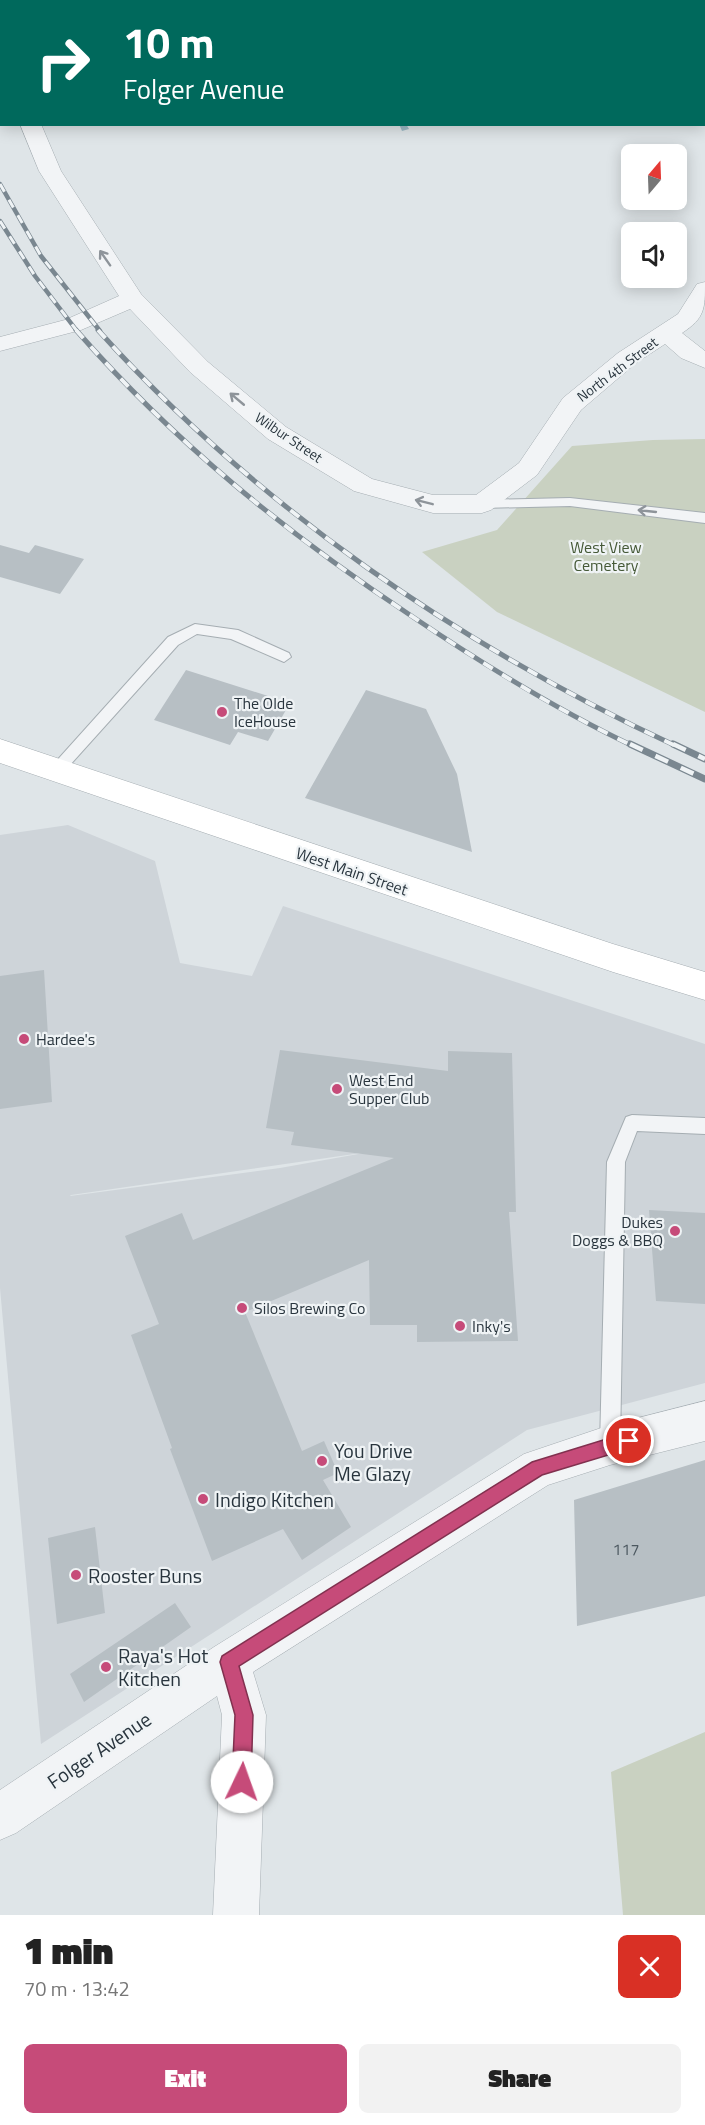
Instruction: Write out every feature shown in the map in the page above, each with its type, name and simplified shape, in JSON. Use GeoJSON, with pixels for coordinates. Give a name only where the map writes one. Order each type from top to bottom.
{"type":"FeatureCollection","features":[{"type":"Feature","properties":{"kind":"main road","name":"West Main Street"},"geometry":{"type":"LineString","coordinates":[[0,751],[613,958],[705,986]]}},
{"type":"Feature","properties":{"kind":"street","name":"Wilbur Street"},"geometry":{"type":"LineString","coordinates":[[31,126],[50,171],[133,299],[199,367],[277,433],[363,485],[434,504],[482,504]]}},
{"type":"Feature","properties":{"kind":"street","name":"North 4th Street"},"geometry":{"type":"LineString","coordinates":[[482,504],[528,469],[572,404],[627,358],[687,319],[705,289]]}},
{"type":"Feature","properties":{"kind":"street"},"geometry":{"type":"LineString","coordinates":[[0,344],[73,325],[133,299]]}},
{"type":"Feature","properties":{"kind":"street"},"geometry":{"type":"LineString","coordinates":[[666,332],[690,353],[705,360]]}},
{"type":"Feature","properties":{"kind":"street","name":"Folger Avenue"},"geometry":{"type":"LineString","coordinates":[[0,1817],[229,1662],[538,1468],[610,1446],[705,1422]]}},
{"type":"Feature","properties":{"kind":"street"},"geometry":{"type":"LineString","coordinates":[[229,1662],[244,1715],[236,1915]]}},
{"type":"Feature","properties":{"kind":"lane"},"geometry":{"type":"LineString","coordinates":[[482,504],[570,502],[705,518]]}},
{"type":"Feature","properties":{"kind":"lane"},"geometry":{"type":"LineString","coordinates":[[56,771],[173,641],[195,629],[233,634],[284,657]]}},
{"type":"Feature","properties":{"kind":"lane"},"geometry":{"type":"LineString","coordinates":[[610,1446],[616,1162],[632,1123],[705,1126]]}},
{"type":"Feature","properties":{"kind":"shaded area"},"geometry":{"type":"Polygon","coordinates":[[[68,825],[155,861],[180,963],[252,976],[283,906],[705,1044],[705,1383],[527,1430],[41,1744],[0,1288],[0,835],[68,825]],[[375,1151],[70,1196],[280,1168],[375,1151]]]}},
{"type":"Feature","properties":{"kind":"green space","name":"West View Cemetery"},"geometry":{"type":"Polygon","coordinates":[[[705,439],[705,712],[497,612],[422,552],[497,530],[572,446],[705,439]]]}},
{"type":"Feature","properties":{"kind":"green space"},"geometry":{"type":"Polygon","coordinates":[[[705,1732],[705,1915],[623,1915],[611,1772],[705,1732]]]}},
{"type":"Feature","properties":{"kind":"building"},"geometry":{"type":"Polygon","coordinates":[[[0,545],[29,553],[35,545],[84,559],[60,594],[0,577],[0,545]]]}},
{"type":"Feature","properties":{"kind":"building","name":"The Olde IceHouse"},"geometry":{"type":"Polygon","coordinates":[[[186,670],[290,703],[268,741],[238,732],[230,745],[154,720],[186,670]]]}},
{"type":"Feature","properties":{"kind":"building"},"geometry":{"type":"Polygon","coordinates":[[[366,690],[426,709],[457,774],[472,852],[305,798],[366,690]]]}},
{"type":"Feature","properties":{"kind":"building","name":"Hardee's"},"geometry":{"type":"Polygon","coordinates":[[[44,970],[52,1102],[0,1109],[0,976],[44,970]]]}},
{"type":"Feature","properties":{"kind":"building"},"geometry":{"type":"Polygon","coordinates":[[[280,1050],[448,1071],[448,1051],[512,1053],[516,1212],[509,1212],[518,1341],[417,1342],[417,1325],[370,1325],[369,1260],[245,1312],[302,1451],[324,1441],[338,1473],[323,1480],[351,1527],[302,1560],[283,1529],[212,1561],[131,1335],[159,1324],[125,1236],[182,1213],[193,1240],[394,1158],[291,1145],[294,1132],[266,1128],[280,1050]]]}},
{"type":"Feature","properties":{"kind":"building"},"geometry":{"type":"Polygon","coordinates":[[[649,1210],[705,1213],[705,1304],[656,1301],[649,1210]]]}},
{"type":"Feature","properties":{"kind":"building"},"geometry":{"type":"Polygon","coordinates":[[[705,1460],[705,1596],[577,1626],[574,1500],[705,1460]]]}},
{"type":"Feature","properties":{"kind":"building","name":"Rooster Buns"},"geometry":{"type":"Polygon","coordinates":[[[95,1527],[105,1613],[57,1624],[48,1538],[95,1527]]]}},
{"type":"Feature","properties":{"kind":"building"},"geometry":{"type":"Polygon","coordinates":[[[175,1603],[191,1627],[84,1702],[70,1674],[175,1603]]]}},
{"type":"Feature","properties":{"kind":"railway"},"geometry":{"type":"LineString","coordinates":[[0,184],[41,256],[100,331]]}},
{"type":"Feature","properties":{"kind":"railway"},"geometry":{"type":"LineString","coordinates":[[0,221],[35,276],[77,331]]}},
{"type":"Feature","properties":{"kind":"railway"},"geometry":{"type":"LineString","coordinates":[[76,330],[152,411],[192,448],[233,484],[319,551],[364,584],[491,668],[575,717],[633,746]]}},
{"type":"Feature","properties":{"kind":"railway"},"geometry":{"type":"LineString","coordinates":[[98,330],[160,395],[225,456],[294,513],[366,567],[517,664],[596,707],[676,746]]}},
{"type":"Feature","properties":{"kind":"railway"},"geometry":{"type":"LineString","coordinates":[[630,744],[705,779]]}},
{"type":"Feature","properties":{"kind":"railway"},"geometry":{"type":"LineString","coordinates":[[673,744],[705,759]]}},
{"type":"Feature","properties":{"kind":"place","name":"The Olde IceHouse"},"geometry":{"type":"Point","coordinates":[222,712]}},
{"type":"Feature","properties":{"kind":"place","name":"Hardee's"},"geometry":{"type":"Point","coordinates":[24,1039]}},
{"type":"Feature","properties":{"kind":"place","name":"West End Supper Club"},"geometry":{"type":"Point","coordinates":[337,1089]}},
{"type":"Feature","properties":{"kind":"place","name":"Dukes Doggs & BBQ"},"geometry":{"type":"Point","coordinates":[675,1231]}},
{"type":"Feature","properties":{"kind":"place","name":"Silos Brewing Co"},"geometry":{"type":"Point","coordinates":[242,1308]}},
{"type":"Feature","properties":{"kind":"place","name":"Inky's"},"geometry":{"type":"Point","coordinates":[460,1326]}},
{"type":"Feature","properties":{"kind":"place","name":"You Drive Me Glazy"},"geometry":{"type":"Point","coordinates":[322,1461]}},
{"type":"Feature","properties":{"kind":"place","name":"Indigo Kitchen"},"geometry":{"type":"Point","coordinates":[203,1499]}},
{"type":"Feature","properties":{"kind":"place","name":"Rooster Buns"},"geometry":{"type":"Point","coordinates":[76,1575]}},
{"type":"Feature","properties":{"kind":"place","name":"Raya's Hot Kitchen"},"geometry":{"type":"Point","coordinates":[106,1667]}},
{"type":"Feature","properties":{"kind":"route"},"geometry":{"type":"LineString","coordinates":[[242,1782],[244,1715],[229,1662],[538,1468],[629,1441]]}}]}
